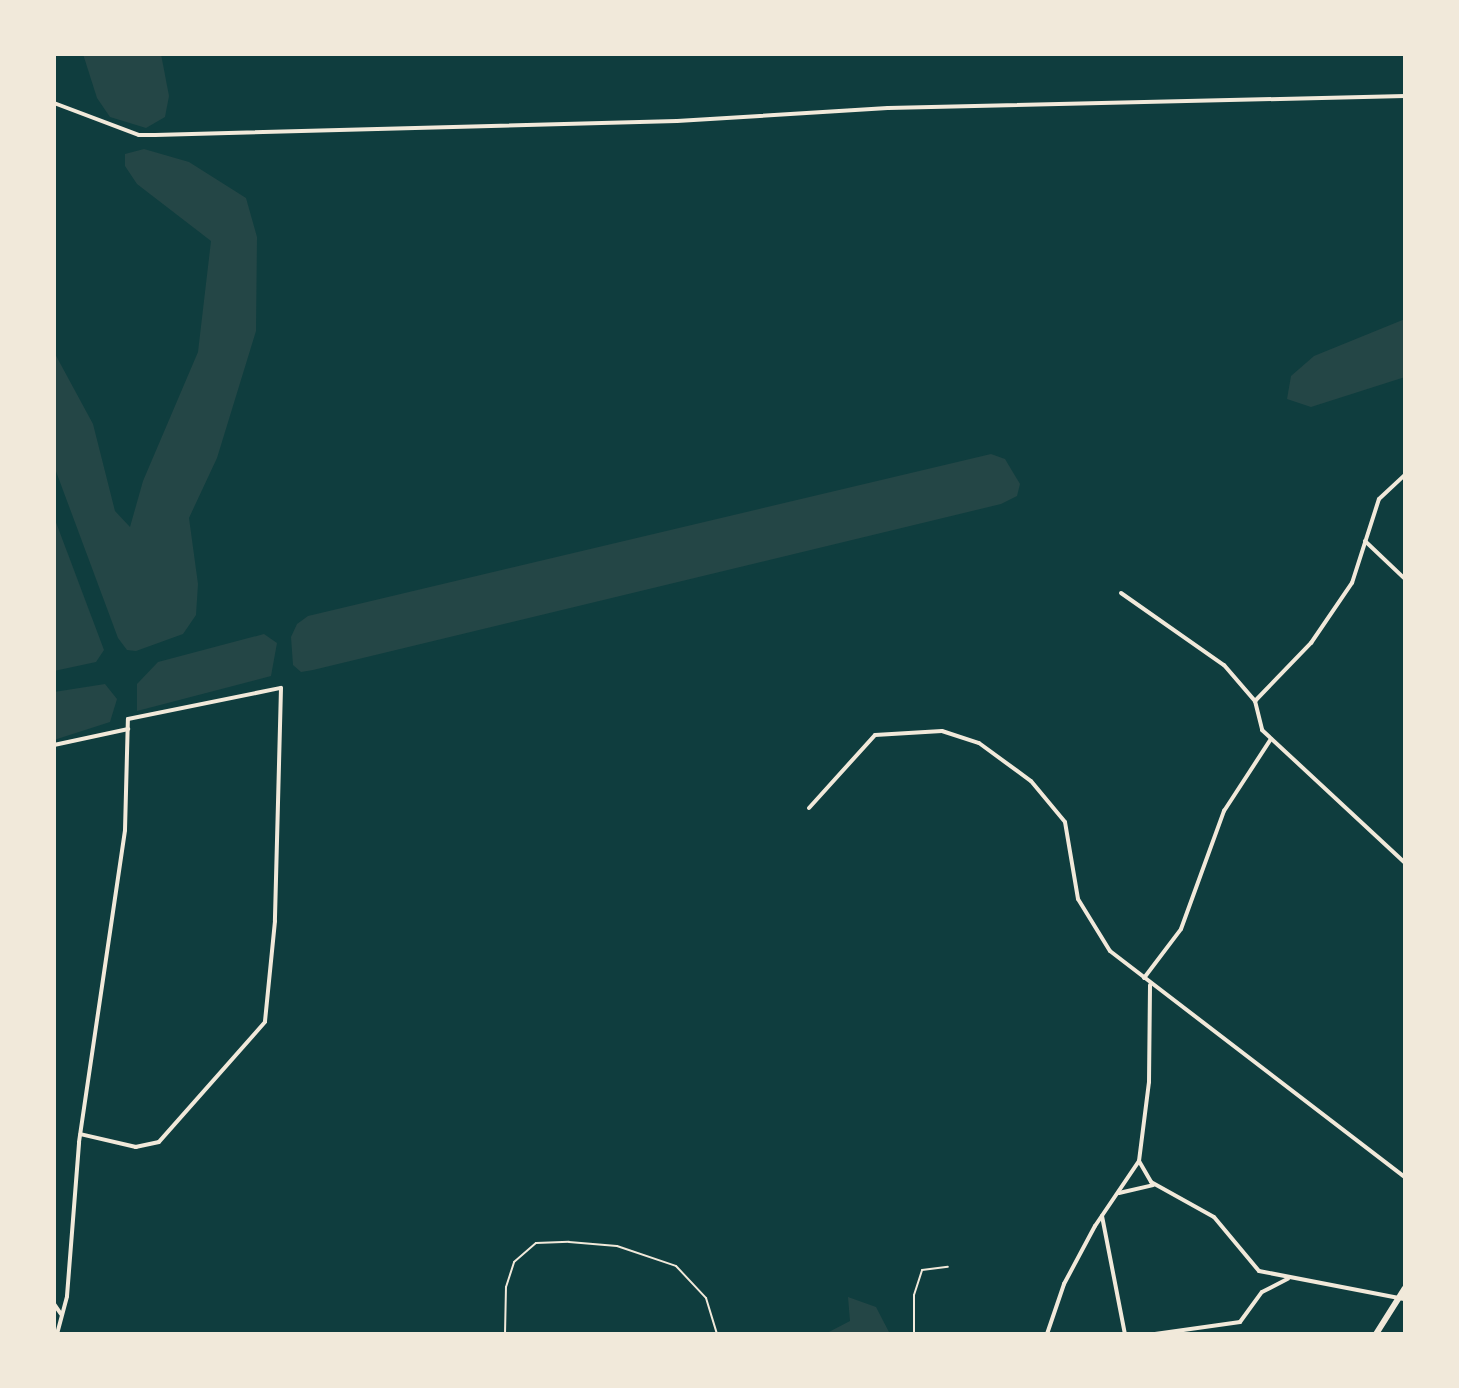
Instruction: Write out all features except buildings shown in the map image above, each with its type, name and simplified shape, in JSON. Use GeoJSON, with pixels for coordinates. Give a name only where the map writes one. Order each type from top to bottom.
{"type":"FeatureCollection","features":[{"type":"Feature","properties":{"kind":"main road"},"geometry":{"type":"LineString","coordinates":[[1376,1334],[1403,1297],[1405,1288]]}},
{"type":"Feature","properties":{"kind":"street"},"geometry":{"type":"LineString","coordinates":[[54,103],[139,135],[661,122],[888,108],[1405,96]]}},
{"type":"Feature","properties":{"kind":"street"},"geometry":{"type":"LineString","coordinates":[[1255,701],[1311,643],[1352,583],[1379,499],[1405,475]]}},
{"type":"Feature","properties":{"kind":"street"},"geometry":{"type":"LineString","coordinates":[[1365,541],[1405,579]]}},
{"type":"Feature","properties":{"kind":"street"},"geometry":{"type":"LineString","coordinates":[[1121,593],[1197,642],[1255,701],[1257,721],[1271,739],[1405,863]]}},
{"type":"Feature","properties":{"kind":"street"},"geometry":{"type":"LineString","coordinates":[[57,1334],[80,1134],[125,830],[128,719],[281,688],[275,921],[265,1022],[159,1142],[136,1147],[80,1134]]}},
{"type":"Feature","properties":{"kind":"street"},"geometry":{"type":"LineString","coordinates":[[54,745],[128,729]]}},
{"type":"Feature","properties":{"kind":"street"},"geometry":{"type":"LineString","coordinates":[[809,808],[875,735],[942,731],[979,743],[1031,781],[1065,822],[1078,899],[1095,932],[1150,985],[1405,1177]]}},
{"type":"Feature","properties":{"kind":"street"},"geometry":{"type":"LineString","coordinates":[[1143,979],[1181,929],[1224,811],[1271,739]]}},
{"type":"Feature","properties":{"kind":"street"},"geometry":{"type":"LineString","coordinates":[[1047,1334],[1064,1284],[1102,1216],[1139,1161],[1149,1082],[1150,985]]}},
{"type":"Feature","properties":{"kind":"street"},"geometry":{"type":"LineString","coordinates":[[1139,1161],[1156,1185],[1214,1217],[1259,1271],[1288,1279],[1403,1297]]}},
{"type":"Feature","properties":{"kind":"street"},"geometry":{"type":"LineString","coordinates":[[1117,1194],[1156,1185]]}},
{"type":"Feature","properties":{"kind":"street"},"geometry":{"type":"LineString","coordinates":[[1102,1216],[1125,1334]]}},
{"type":"Feature","properties":{"kind":"street"},"geometry":{"type":"LineString","coordinates":[[1155,1334],[1240,1322],[1262,1292],[1288,1279]]}},
{"type":"Feature","properties":{"kind":"street"},"geometry":{"type":"LineString","coordinates":[[54,1304],[61,1314]]}},
{"type":"Feature","properties":{"kind":"lane"},"geometry":{"type":"LineString","coordinates":[[505,1334],[506,1287],[514,1262],[536,1243],[569,1242],[617,1246],[676,1266],[706,1298],[717,1334]]}},
{"type":"Feature","properties":{"kind":"lane"},"geometry":{"type":"LineString","coordinates":[[914,1334],[914,1295],[922,1270],[948,1267]]}},
{"type":"Feature","properties":{"kind":"shaded area"},"geometry":{"type":"Polygon","coordinates":[[[83,54],[161,54],[169,96],[165,117],[146,128],[110,117],[97,98],[83,54]]]}},
{"type":"Feature","properties":{"kind":"shaded area"},"geometry":{"type":"Polygon","coordinates":[[[144,149],[189,162],[246,198],[257,237],[256,331],[217,458],[189,518],[198,584],[196,615],[183,634],[136,651],[127,650],[118,638],[54,466],[54,352],[93,424],[115,511],[130,527],[143,481],[198,352],[211,241],[137,184],[125,166],[125,154],[144,149]]]}},
{"type":"Feature","properties":{"kind":"shaded area"},"geometry":{"type":"Polygon","coordinates":[[[1405,319],[1405,377],[1311,407],[1287,399],[1291,376],[1314,356],[1405,319]]]}},
{"type":"Feature","properties":{"kind":"shaded area"},"geometry":{"type":"Polygon","coordinates":[[[991,454],[1005,459],[1020,484],[1017,496],[1001,504],[313,670],[301,672],[293,665],[291,637],[297,624],[308,616],[991,454]]]}},
{"type":"Feature","properties":{"kind":"shaded area"},"geometry":{"type":"Polygon","coordinates":[[[54,517],[104,650],[96,662],[54,671],[54,517]]]}},
{"type":"Feature","properties":{"kind":"shaded area"},"geometry":{"type":"Polygon","coordinates":[[[264,634],[277,643],[271,676],[137,711],[137,684],[158,662],[264,634]]]}},
{"type":"Feature","properties":{"kind":"shaded area"},"geometry":{"type":"Polygon","coordinates":[[[105,684],[117,699],[110,722],[54,740],[54,692],[105,684]]]}},
{"type":"Feature","properties":{"kind":"shaded area"},"geometry":{"type":"Polygon","coordinates":[[[848,1297],[876,1307],[890,1334],[825,1334],[850,1321],[848,1297]]]}}]}
